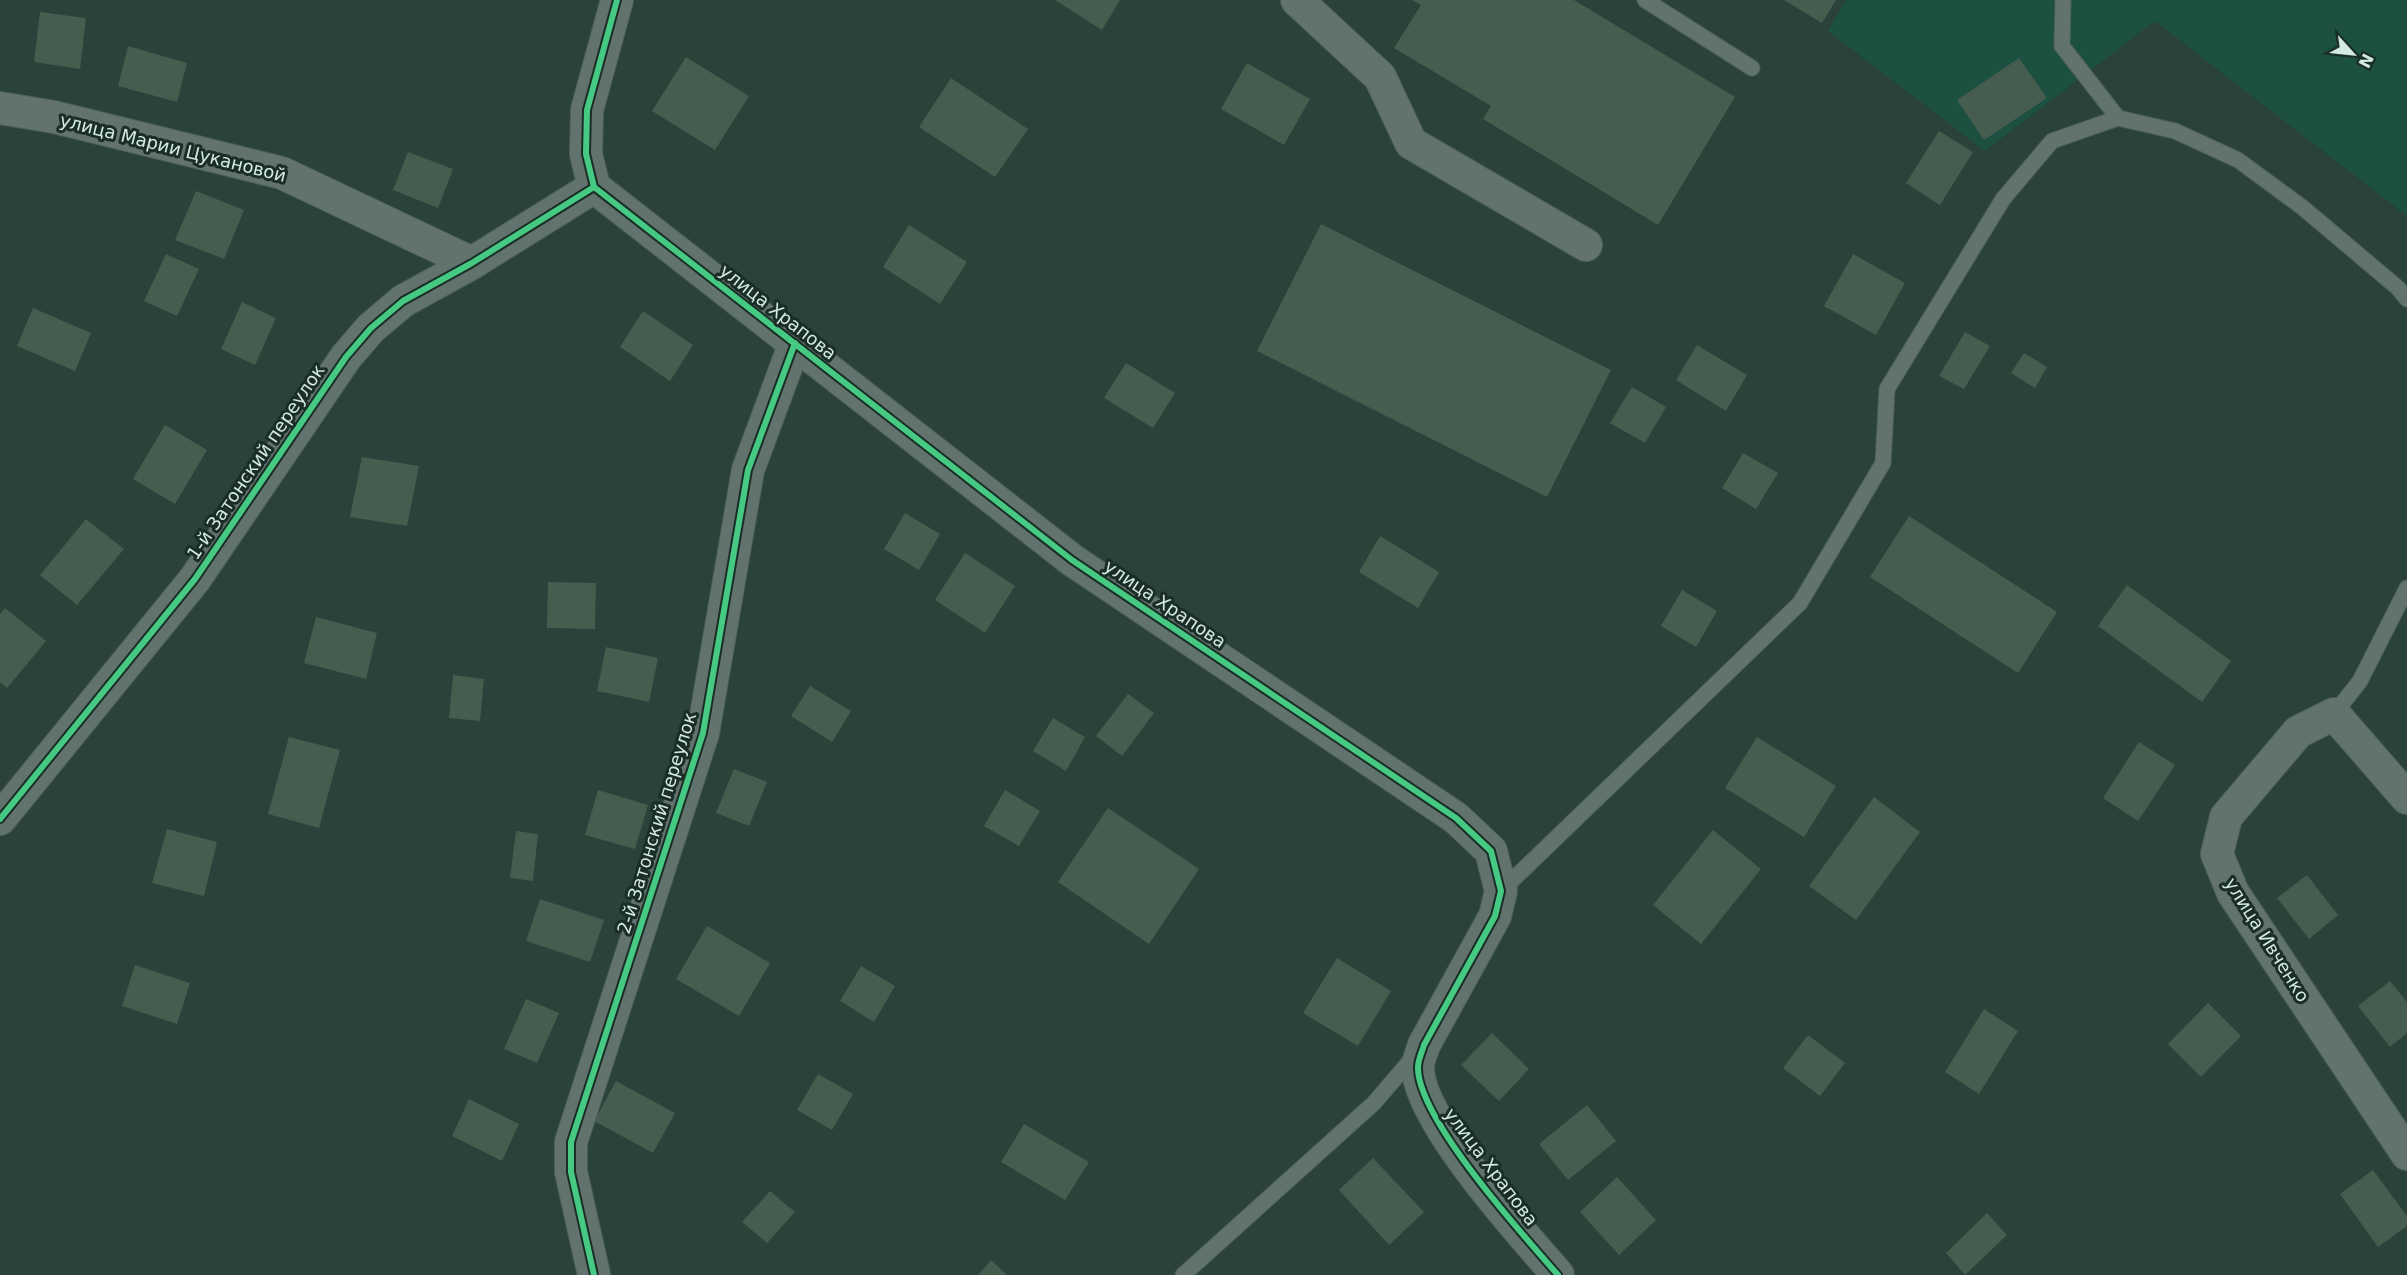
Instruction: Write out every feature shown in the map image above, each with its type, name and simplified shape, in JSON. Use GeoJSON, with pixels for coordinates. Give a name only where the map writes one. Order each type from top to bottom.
{"type":"FeatureCollection","features":[{"type":"Feature","properties":{"kind":"street"},"geometry":{"type":"LineString","coordinates":[[594,187],[586,154],[587,110],[617,0]]}},
{"type":"Feature","properties":{"kind":"street"},"geometry":{"type":"LineString","coordinates":[[1297,0],[1380,77],[1411,143],[1586,245]]}},
{"type":"Feature","properties":{"kind":"street","name":"улица Марии Цукановой"},"geometry":{"type":"LineString","coordinates":[[0,108],[54,117],[282,173],[472,263]]}},
{"type":"Feature","properties":{"kind":"street","name":"1-й Затонский переулок"},"geometry":{"type":"LineString","coordinates":[[0,819],[195,579],[352,350],[371,328],[403,301],[472,263],[594,187]]}},
{"type":"Feature","properties":{"kind":"street","name":"улица Храпова"},"geometry":{"type":"LineString","coordinates":[[594,187],[1072,560],[1456,818],[1491,851],[1501,891],[1495,916],[1424,1045],[1418,1067],[1423,1092],[1432,1115],[1507,1217],[1558,1275]]}},
{"type":"Feature","properties":{"kind":"street","name":"2-й Затонский переулок"},"geometry":{"type":"LineString","coordinates":[[594,1275],[571,1172],[572,1142],[704,733],[748,470],[795,343]]}},
{"type":"Feature","properties":{"kind":"street"},"geometry":{"type":"LineString","coordinates":[[2334,714],[2407,798]]}},
{"type":"Feature","properties":{"kind":"street","name":"улица Ивченко"},"geometry":{"type":"LineString","coordinates":[[2334,714],[2298,732],[2226,817],[2217,854],[2233,893],[2407,1154]]}},
{"type":"Feature","properties":{"kind":"lane"},"geometry":{"type":"LineString","coordinates":[[1645,0],[1752,68]]}},
{"type":"Feature","properties":{"kind":"lane"},"geometry":{"type":"LineString","coordinates":[[2062,0],[2062,46],[2118,118]]}},
{"type":"Feature","properties":{"kind":"lane"},"geometry":{"type":"LineString","coordinates":[[1501,891],[1800,603],[1883,463],[1887,389],[2003,199],[2052,141],[2118,118],[2175,132],[2238,160],[2302,207],[2407,298]]}},
{"type":"Feature","properties":{"kind":"lane"},"geometry":{"type":"LineString","coordinates":[[2334,714],[2360,681],[2407,588]]}},
{"type":"Feature","properties":{"kind":"lane"},"geometry":{"type":"LineString","coordinates":[[1183,1275],[1374,1103],[1424,1045]]}},
{"type":"Feature","properties":{"kind":"shaded area"},"geometry":{"type":"Polygon","coordinates":[[[1846,0],[2407,0],[2407,216],[2155,21],[1985,151],[1828,31],[1846,0]]]}},
{"type":"Feature","properties":{"kind":"building"},"geometry":{"type":"Polygon","coordinates":[[[1055,0],[1120,0],[1102,30],[1055,0]]]}},
{"type":"Feature","properties":{"kind":"building"},"geometry":{"type":"Polygon","coordinates":[[[1412,0],[1574,0],[1735,97],[1658,225],[1483,119],[1491,106],[1394,48],[1421,5],[1412,0]]]}},
{"type":"Feature","properties":{"kind":"building"},"geometry":{"type":"Polygon","coordinates":[[[1784,0],[1836,0],[1822,23],[1784,0]]]}},
{"type":"Feature","properties":{"kind":"building"},"geometry":{"type":"Polygon","coordinates":[[[40,12],[86,18],[80,69],[34,62],[40,12]]]}},
{"type":"Feature","properties":{"kind":"building"},"geometry":{"type":"Polygon","coordinates":[[[128,46],[187,63],[177,102],[118,86],[128,46]]]}},
{"type":"Feature","properties":{"kind":"building"},"geometry":{"type":"Polygon","coordinates":[[[686,57],[749,96],[715,150],[652,111],[686,57]]]}},
{"type":"Feature","properties":{"kind":"building"},"geometry":{"type":"Polygon","coordinates":[[[2019,58],[2047,98],[1984,140],[1957,100],[2019,58]]]}},
{"type":"Feature","properties":{"kind":"building"},"geometry":{"type":"Polygon","coordinates":[[[1247,63],[1310,99],[1284,145],[1221,109],[1247,63]]]}},
{"type":"Feature","properties":{"kind":"building"},"geometry":{"type":"Polygon","coordinates":[[[951,78],[1028,129],[995,177],[919,127],[951,78]]]}},
{"type":"Feature","properties":{"kind":"building"},"geometry":{"type":"Polygon","coordinates":[[[1939,131],[1973,152],[1940,205],[1906,183],[1939,131]]]}},
{"type":"Feature","properties":{"kind":"building"},"geometry":{"type":"Polygon","coordinates":[[[408,152],[453,169],[438,208],[393,190],[408,152]]]}},
{"type":"Feature","properties":{"kind":"building"},"geometry":{"type":"Polygon","coordinates":[[[196,191],[244,210],[224,259],[175,240],[196,191]]]}},
{"type":"Feature","properties":{"kind":"building"},"geometry":{"type":"Polygon","coordinates":[[[1321,224],[1611,370],[1547,497],[1257,351],[1321,224]]]}},
{"type":"Feature","properties":{"kind":"building"},"geometry":{"type":"Polygon","coordinates":[[[909,225],[967,262],[940,304],[883,267],[909,225]]]}},
{"type":"Feature","properties":{"kind":"building"},"geometry":{"type":"Polygon","coordinates":[[[166,254],[199,269],[177,316],[144,301],[166,254]]]}},
{"type":"Feature","properties":{"kind":"building"},"geometry":{"type":"Polygon","coordinates":[[[1853,254],[1905,283],[1876,335],[1824,306],[1853,254]]]}},
{"type":"Feature","properties":{"kind":"building"},"geometry":{"type":"Polygon","coordinates":[[[242,302],[276,318],[255,365],[221,349],[242,302]]]}},
{"type":"Feature","properties":{"kind":"building"},"geometry":{"type":"Polygon","coordinates":[[[33,308],[91,333],[75,371],[17,346],[33,308]]]}},
{"type":"Feature","properties":{"kind":"building"},"geometry":{"type":"Polygon","coordinates":[[[643,311],[693,345],[670,381],[620,347],[643,311]]]}},
{"type":"Feature","properties":{"kind":"building"},"geometry":{"type":"Polygon","coordinates":[[[1965,332],[1990,346],[1964,389],[1939,376],[1965,332]]]}},
{"type":"Feature","properties":{"kind":"building"},"geometry":{"type":"Polygon","coordinates":[[[1697,345],[1747,375],[1726,411],[1676,380],[1697,345]]]}},
{"type":"Feature","properties":{"kind":"building"},"geometry":{"type":"Polygon","coordinates":[[[2024,353],[2047,367],[2035,388],[2011,373],[2024,353]]]}},
{"type":"Feature","properties":{"kind":"building"},"geometry":{"type":"Polygon","coordinates":[[[1126,363],[1175,393],[1153,428],[1104,398],[1126,363]]]}},
{"type":"Feature","properties":{"kind":"building"},"geometry":{"type":"Polygon","coordinates":[[[1632,387],[1666,407],[1645,443],[1610,423],[1632,387]]]}},
{"type":"Feature","properties":{"kind":"building"},"geometry":{"type":"Polygon","coordinates":[[[165,425],[207,450],[175,504],[133,479],[165,425]]]}},
{"type":"Feature","properties":{"kind":"building"},"geometry":{"type":"Polygon","coordinates":[[[1743,453],[1778,473],[1756,509],[1722,488],[1743,453]]]}},
{"type":"Feature","properties":{"kind":"building"},"geometry":{"type":"Polygon","coordinates":[[[362,457],[419,466],[407,526],[350,517],[362,457]]]}},
{"type":"Feature","properties":{"kind":"building"},"geometry":{"type":"Polygon","coordinates":[[[905,513],[940,534],[919,570],[884,549],[905,513]]]}},
{"type":"Feature","properties":{"kind":"building"},"geometry":{"type":"Polygon","coordinates":[[[1909,516],[2057,612],[2018,673],[1870,577],[1909,516]]]}},
{"type":"Feature","properties":{"kind":"building"},"geometry":{"type":"Polygon","coordinates":[[[86,519],[124,549],[77,605],[40,575],[86,519]]]}},
{"type":"Feature","properties":{"kind":"building"},"geometry":{"type":"Polygon","coordinates":[[[1380,536],[1439,572],[1418,608],[1359,572],[1380,536]]]}},
{"type":"Feature","properties":{"kind":"building"},"geometry":{"type":"Polygon","coordinates":[[[965,553],[1015,586],[985,633],[935,600],[965,553]]]}},
{"type":"Feature","properties":{"kind":"building"},"geometry":{"type":"Polygon","coordinates":[[[548,582],[596,583],[595,629],[547,628],[548,582]]]}},
{"type":"Feature","properties":{"kind":"building"},"geometry":{"type":"Polygon","coordinates":[[[2127,585],[2231,661],[2202,702],[2098,626],[2127,585]]]}},
{"type":"Feature","properties":{"kind":"building"},"geometry":{"type":"Polygon","coordinates":[[[1682,590],[1717,611],[1696,647],[1661,626],[1682,590]]]}},
{"type":"Feature","properties":{"kind":"building"},"geometry":{"type":"Polygon","coordinates":[[[5,608],[46,641],[7,688],[0,682],[0,614],[5,608]]]}},
{"type":"Feature","properties":{"kind":"building"},"geometry":{"type":"Polygon","coordinates":[[[316,617],[377,633],[366,679],[304,663],[316,617]]]}},
{"type":"Feature","properties":{"kind":"building"},"geometry":{"type":"Polygon","coordinates":[[[606,647],[658,658],[649,702],[597,691],[606,647]]]}},
{"type":"Feature","properties":{"kind":"building"},"geometry":{"type":"Polygon","coordinates":[[[453,675],[484,679],[480,721],[449,718],[453,675]]]}},
{"type":"Feature","properties":{"kind":"building"},"geometry":{"type":"Polygon","coordinates":[[[810,686],[851,711],[832,742],[791,716],[810,686]]]}},
{"type":"Feature","properties":{"kind":"building"},"geometry":{"type":"Polygon","coordinates":[[[1128,694],[1154,713],[1122,756],[1096,736],[1128,694]]]}},
{"type":"Feature","properties":{"kind":"building"},"geometry":{"type":"Polygon","coordinates":[[[1053,718],[1085,737],[1066,771],[1033,751],[1053,718]]]}},
{"type":"Feature","properties":{"kind":"building"},"geometry":{"type":"Polygon","coordinates":[[[289,737],[340,750],[319,828],[268,814],[289,737]]]}},
{"type":"Feature","properties":{"kind":"building"},"geometry":{"type":"Polygon","coordinates":[[[1757,737],[1836,786],[1804,837],[1725,788],[1757,737]]]}},
{"type":"Feature","properties":{"kind":"building"},"geometry":{"type":"Polygon","coordinates":[[[2139,742],[2175,765],[2138,821],[2103,798],[2139,742]]]}},
{"type":"Feature","properties":{"kind":"building"},"geometry":{"type":"Polygon","coordinates":[[[734,769],[767,782],[749,826],[716,813],[734,769]]]}},
{"type":"Feature","properties":{"kind":"building"},"geometry":{"type":"Polygon","coordinates":[[[598,790],[648,805],[635,849],[585,835],[598,790]]]}},
{"type":"Feature","properties":{"kind":"building"},"geometry":{"type":"Polygon","coordinates":[[[1005,790],[1040,811],[1019,846],[984,826],[1005,790]]]}},
{"type":"Feature","properties":{"kind":"building"},"geometry":{"type":"Polygon","coordinates":[[[1874,797],[1920,832],[1856,920],[1809,886],[1874,797]]]}},
{"type":"Feature","properties":{"kind":"building"},"geometry":{"type":"Polygon","coordinates":[[[1108,808],[1199,869],[1149,944],[1058,882],[1108,808]]]}},
{"type":"Feature","properties":{"kind":"building"},"geometry":{"type":"Polygon","coordinates":[[[167,829],[217,842],[204,896],[152,883],[167,829]]]}},
{"type":"Feature","properties":{"kind":"building"},"geometry":{"type":"Polygon","coordinates":[[[1713,830],[1761,869],[1701,944],[1653,905],[1713,830]]]}},
{"type":"Feature","properties":{"kind":"building"},"geometry":{"type":"Polygon","coordinates":[[[516,831],[538,834],[533,881],[510,878],[516,831]]]}},
{"type":"Feature","properties":{"kind":"building"},"geometry":{"type":"Polygon","coordinates":[[[2307,875],[2338,915],[2309,939],[2277,898],[2307,875]]]}},
{"type":"Feature","properties":{"kind":"building"},"geometry":{"type":"Polygon","coordinates":[[[540,899],[604,920],[590,962],[526,941],[540,899]]]}},
{"type":"Feature","properties":{"kind":"building"},"geometry":{"type":"Polygon","coordinates":[[[707,926],[770,963],[739,1016],[676,979],[707,926]]]}},
{"type":"Feature","properties":{"kind":"building"},"geometry":{"type":"Polygon","coordinates":[[[1337,958],[1391,991],[1358,1046],[1303,1013],[1337,958]]]}},
{"type":"Feature","properties":{"kind":"building"},"geometry":{"type":"Polygon","coordinates":[[[135,965],[190,983],[177,1024],[122,1006],[135,965]]]}},
{"type":"Feature","properties":{"kind":"building"},"geometry":{"type":"Polygon","coordinates":[[[861,966],[895,986],[874,1022],[840,1001],[861,966]]]}},
{"type":"Feature","properties":{"kind":"building"},"geometry":{"type":"Polygon","coordinates":[[[2390,981],[2407,1002],[2407,1033],[2390,1047],[2358,1006],[2390,981]]]}},
{"type":"Feature","properties":{"kind":"building"},"geometry":{"type":"Polygon","coordinates":[[[526,999],[559,1013],[537,1063],[504,1049],[526,999]]]}},
{"type":"Feature","properties":{"kind":"building"},"geometry":{"type":"Polygon","coordinates":[[[2208,1003],[2241,1036],[2201,1077],[2168,1044],[2208,1003]]]}},
{"type":"Feature","properties":{"kind":"building"},"geometry":{"type":"Polygon","coordinates":[[[1984,1009],[2018,1031],[1979,1094],[1945,1072],[1984,1009]]]}},
{"type":"Feature","properties":{"kind":"building"},"geometry":{"type":"Polygon","coordinates":[[[1492,1033],[1529,1069],[1499,1101],[1461,1065],[1492,1033]]]}},
{"type":"Feature","properties":{"kind":"building"},"geometry":{"type":"Polygon","coordinates":[[[1808,1035],[1845,1063],[1820,1096],[1783,1068],[1808,1035]]]}},
{"type":"Feature","properties":{"kind":"building"},"geometry":{"type":"Polygon","coordinates":[[[818,1074],[853,1094],[832,1130],[797,1110],[818,1074]]]}},
{"type":"Feature","properties":{"kind":"building"},"geometry":{"type":"Polygon","coordinates":[[[616,1081],[675,1113],[653,1153],[594,1121],[616,1081]]]}},
{"type":"Feature","properties":{"kind":"building"},"geometry":{"type":"Polygon","coordinates":[[[469,1099],[519,1124],[502,1161],[452,1136],[469,1099]]]}},
{"type":"Feature","properties":{"kind":"building"},"geometry":{"type":"Polygon","coordinates":[[[1587,1105],[1616,1141],[1568,1180],[1539,1144],[1587,1105]]]}},
{"type":"Feature","properties":{"kind":"building"},"geometry":{"type":"Polygon","coordinates":[[[1024,1124],[1089,1162],[1065,1200],[1001,1162],[1024,1124]]]}},
{"type":"Feature","properties":{"kind":"building"},"geometry":{"type":"Polygon","coordinates":[[[1373,1158],[1424,1212],[1389,1245],[1339,1190],[1373,1158]]]}},
{"type":"Feature","properties":{"kind":"building"},"geometry":{"type":"Polygon","coordinates":[[[2373,1170],[2407,1216],[2407,1226],[2378,1247],[2340,1194],[2373,1170]]]}},
{"type":"Feature","properties":{"kind":"building"},"geometry":{"type":"Polygon","coordinates":[[[1617,1177],[1656,1220],[1619,1255],[1580,1212],[1617,1177]]]}},
{"type":"Feature","properties":{"kind":"building"},"geometry":{"type":"Polygon","coordinates":[[[770,1191],[795,1212],[767,1243],[742,1222],[770,1191]]]}},
{"type":"Feature","properties":{"kind":"building"},"geometry":{"type":"Polygon","coordinates":[[[1987,1213],[2007,1235],[1965,1275],[1946,1253],[1987,1213]]]}},
{"type":"Feature","properties":{"kind":"building"},"geometry":{"type":"Polygon","coordinates":[[[991,1260],[1007,1275],[978,1275],[991,1260]]]}},
{"type":"Feature","properties":{"kind":"cycle path"},"geometry":{"type":"LineString","coordinates":[[617,0],[587,110],[586,154],[594,187],[1072,560],[1456,818],[1491,851],[1501,891],[1495,916],[1424,1045],[1418,1067],[1422,1089],[1453,1145],[1498,1205],[1558,1275]]}},
{"type":"Feature","properties":{"kind":"cycle path"},"geometry":{"type":"LineString","coordinates":[[0,819],[195,579],[346,357],[371,328],[403,301],[472,263],[594,187]]}},
{"type":"Feature","properties":{"kind":"cycle path"},"geometry":{"type":"LineString","coordinates":[[594,1275],[571,1172],[571,1142],[703,733],[748,470],[795,343]]}}]}
